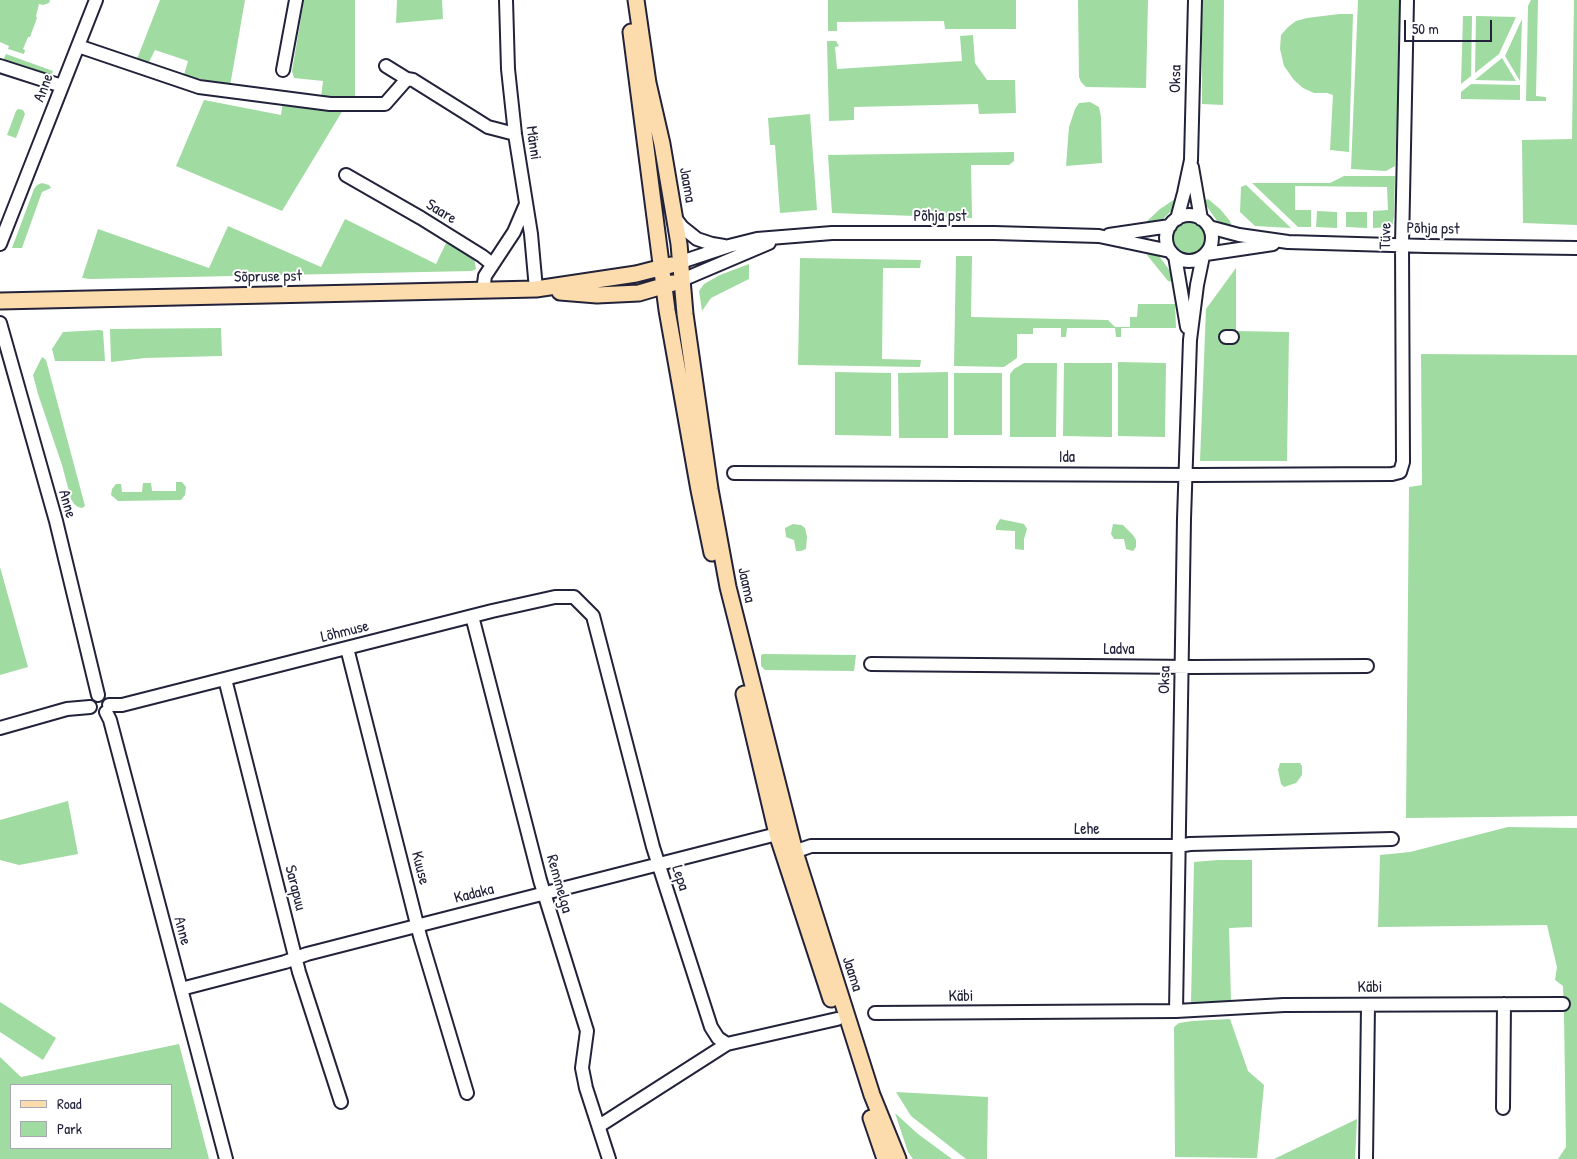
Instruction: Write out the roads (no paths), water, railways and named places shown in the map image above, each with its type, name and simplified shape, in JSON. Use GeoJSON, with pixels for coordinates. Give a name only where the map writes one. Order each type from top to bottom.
{"type":"FeatureCollection","features":[{"type":"Feature","properties":{"kind":"main road","name":"Jaama"},"geometry":{"type":"LineString","coordinates":[[628,0],[635,69],[667,310],[698,490],[719,589],[777,834],[789,854],[872,1095],[898,1159]]}},
{"type":"Feature","properties":{"kind":"main road","name":"Jaama"},"geometry":{"type":"LineString","coordinates":[[636,0],[648,83],[662,144],[675,218],[685,314],[710,489],[728,587],[789,854],[837,1019],[885,1159]]}},
{"type":"Feature","properties":{"kind":"main road","name":"Sõpruse pst"},"geometry":{"type":"LineString","coordinates":[[0,300],[536,289],[595,281],[662,268],[681,262]]}},
{"type":"Feature","properties":{"kind":"main road","name":"Sõpruse pst"},"geometry":{"type":"LineString","coordinates":[[536,289],[573,293],[639,293],[682,280]]}},
{"type":"Feature","properties":{"kind":"street","name":"Anne"},"geometry":{"type":"LineString","coordinates":[[0,244],[96,0]]}},
{"type":"Feature","properties":{"kind":"street"},"geometry":{"type":"LineString","coordinates":[[283,70],[296,0]]}},
{"type":"Feature","properties":{"kind":"street","name":"Männi"},"geometry":{"type":"LineString","coordinates":[[506,0],[508,69],[515,134],[531,234],[536,289]]}},
{"type":"Feature","properties":{"kind":"street","name":"Oksa"},"geometry":{"type":"LineString","coordinates":[[1173,223],[1184,193],[1191,160],[1195,0]]}},
{"type":"Feature","properties":{"kind":"street","name":"Tüve"},"geometry":{"type":"LineString","coordinates":[[1400,472],[1403,462],[1402,245],[1407,0]]}},
{"type":"Feature","properties":{"kind":"street"},"geometry":{"type":"LineString","coordinates":[[78,46],[199,87],[330,104],[385,104],[407,79]]}},
{"type":"Feature","properties":{"kind":"street"},"geometry":{"type":"LineString","coordinates":[[0,66],[62,86]]}},
{"type":"Feature","properties":{"kind":"street"},"geometry":{"type":"LineString","coordinates":[[386,66],[407,79],[413,80],[488,127],[515,134]]}},
{"type":"Feature","properties":{"kind":"street","name":"Oksa"},"geometry":{"type":"LineString","coordinates":[[1191,160],[1205,223]]}},
{"type":"Feature","properties":{"kind":"street","name":"Saare"},"geometry":{"type":"LineString","coordinates":[[346,176],[421,218],[492,264]]}},
{"type":"Feature","properties":{"kind":"street"},"geometry":{"type":"LineString","coordinates":[[483,291],[485,276],[514,232],[526,204]]}},
{"type":"Feature","properties":{"kind":"street"},"geometry":{"type":"LineString","coordinates":[[1186,216],[1197,216],[1205,223],[1212,241],[1204,255],[1192,261],[1186,261],[1173,253],[1167,238],[1173,223],[1186,216]]}},
{"type":"Feature","properties":{"kind":"street"},"geometry":{"type":"LineString","coordinates":[[675,218],[682,228],[697,239],[712,244],[729,246]]}},
{"type":"Feature","properties":{"kind":"street","name":"Põhja pst"},"geometry":{"type":"LineString","coordinates":[[1099,236],[1173,223]]}},
{"type":"Feature","properties":{"kind":"street","name":"Põhja pst"},"geometry":{"type":"LineString","coordinates":[[1205,223],[1239,235],[1288,242],[1577,248]]}},
{"type":"Feature","properties":{"kind":"street"},"geometry":{"type":"LineString","coordinates":[[514,232],[523,231],[531,234]]}},
{"type":"Feature","properties":{"kind":"street","name":"Põhja pst"},"geometry":{"type":"LineString","coordinates":[[681,262],[757,239],[832,233],[994,233],[1099,236],[1173,253]]}},
{"type":"Feature","properties":{"kind":"street","name":"Põhja pst"},"geometry":{"type":"LineString","coordinates":[[682,280],[780,237]]}},
{"type":"Feature","properties":{"kind":"street","name":"Põhja pst"},"geometry":{"type":"LineString","coordinates":[[1204,255],[1288,242]]}},
{"type":"Feature","properties":{"kind":"street","name":"Oksa"},"geometry":{"type":"LineString","coordinates":[[1173,253],[1190,340]]}},
{"type":"Feature","properties":{"kind":"street","name":"Oksa"},"geometry":{"type":"LineString","coordinates":[[1172,1011],[1178,846],[1190,340],[1197,285],[1204,255]]}},
{"type":"Feature","properties":{"kind":"street","name":"Anne"},"geometry":{"type":"LineString","coordinates":[[0,323],[56,521],[98,695]]}},
{"type":"Feature","properties":{"kind":"street","name":"Ida"},"geometry":{"type":"LineString","coordinates":[[734,473],[1186,475],[1392,474],[1400,472]]}},
{"type":"Feature","properties":{"kind":"street","name":"Lõhmuse"},"geometry":{"type":"LineString","coordinates":[[108,708],[472,616],[555,597],[574,597],[586,608]]}},
{"type":"Feature","properties":{"kind":"street","name":"Lepa"},"geometry":{"type":"LineString","coordinates":[[586,608],[594,616],[659,864],[711,1026],[718,1038],[727,1044]]}},
{"type":"Feature","properties":{"kind":"street","name":"Remmelga"},"geometry":{"type":"LineString","coordinates":[[472,616],[544,893],[587,1031],[582,1068],[586,1088],[610,1159]]}},
{"type":"Feature","properties":{"kind":"street","name":"Kuuse"},"geometry":{"type":"LineString","coordinates":[[347,648],[418,926],[467,1093]]}},
{"type":"Feature","properties":{"kind":"street","name":"Ladva"},"geometry":{"type":"LineString","coordinates":[[871,664],[1367,666]]}},
{"type":"Feature","properties":{"kind":"street","name":"Sarapuu"},"geometry":{"type":"LineString","coordinates":[[225,679],[296,959],[341,1102]]}},
{"type":"Feature","properties":{"kind":"street"},"geometry":{"type":"LineString","coordinates":[[98,695],[105,696],[108,708],[98,714],[93,712],[90,703],[92,698],[98,695]]}},
{"type":"Feature","properties":{"kind":"street"},"geometry":{"type":"LineString","coordinates":[[0,728],[67,708],[90,707]]}},
{"type":"Feature","properties":{"kind":"street","name":"Anne"},"geometry":{"type":"LineString","coordinates":[[108,708],[226,1159]]}},
{"type":"Feature","properties":{"kind":"street","name":"Kadaka"},"geometry":{"type":"LineString","coordinates":[[181,988],[777,834]]}},
{"type":"Feature","properties":{"kind":"street","name":"Lehe"},"geometry":{"type":"LineString","coordinates":[[789,854],[812,846],[1178,846],[1190,844],[1392,839]]}},
{"type":"Feature","properties":{"kind":"street","name":"Käbi"},"geometry":{"type":"LineString","coordinates":[[875,1013],[1172,1011],[1284,1004],[1563,1004]]}},
{"type":"Feature","properties":{"kind":"street"},"geometry":{"type":"LineString","coordinates":[[1366,1159],[1368,1004]]}},
{"type":"Feature","properties":{"kind":"street"},"geometry":{"type":"LineString","coordinates":[[1503,1108],[1504,1004]]}},
{"type":"Feature","properties":{"kind":"street"},"geometry":{"type":"LineString","coordinates":[[598,1126],[727,1044],[837,1019]]}}]}
